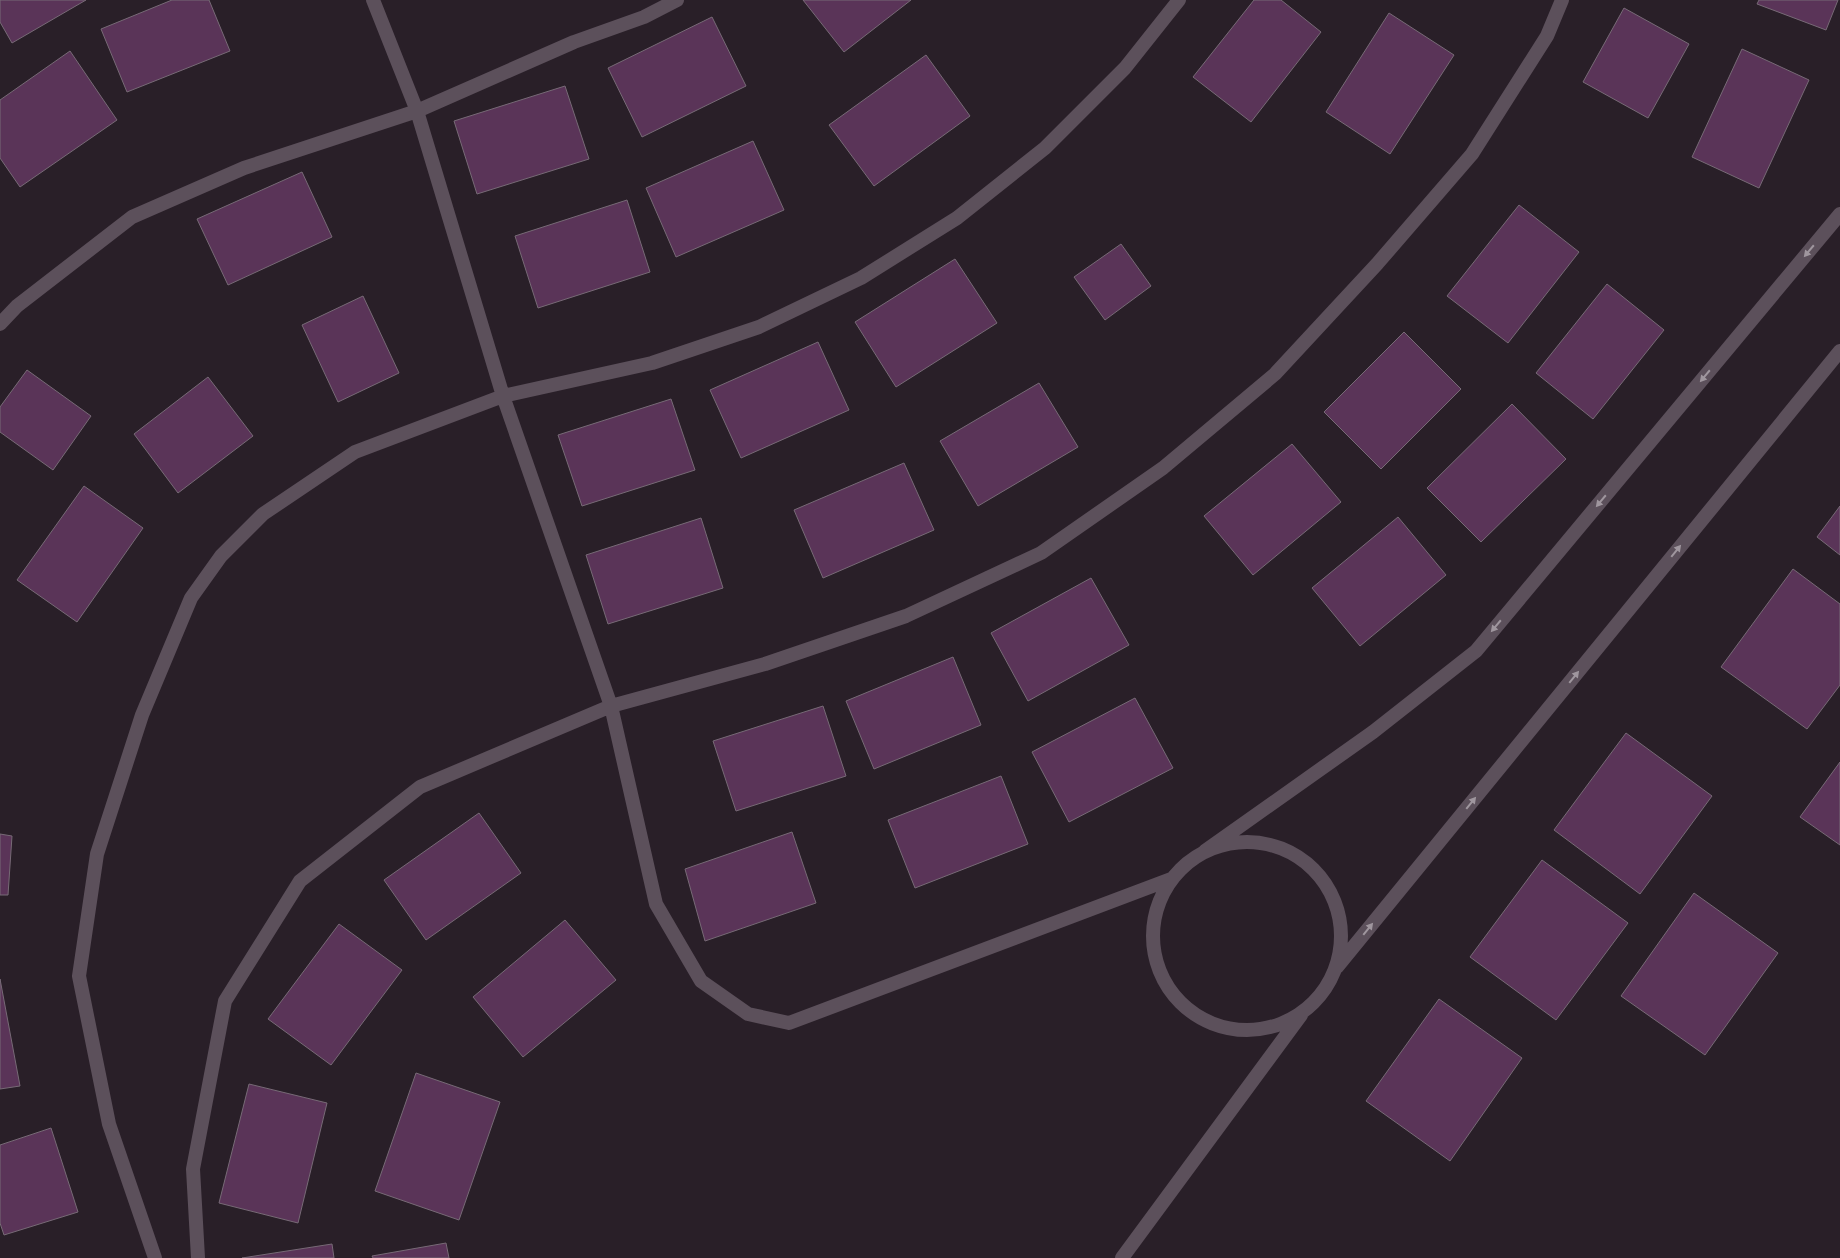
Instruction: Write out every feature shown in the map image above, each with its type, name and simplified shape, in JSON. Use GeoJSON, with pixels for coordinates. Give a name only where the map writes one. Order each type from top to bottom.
{"type":"FeatureCollection","features":[{"type":"Feature","properties":{"kind":"street"},"geometry":{"type":"LineString","coordinates":[[373,0],[417,111],[503,396],[611,706],[656,904],[701,981],[748,1014],[789,1023],[1171,879]]}},
{"type":"Feature","properties":{"kind":"street"},"geometry":{"type":"LineString","coordinates":[[0,324],[17,306],[132,217],[244,168],[417,111],[574,42],[644,16],[677,0]]}},
{"type":"Feature","properties":{"kind":"street"},"geometry":{"type":"LineString","coordinates":[[155,1258],[109,1124],[79,976],[97,854],[142,715],[191,598],[221,556],[264,514],[355,452],[503,396],[652,363],[759,327],[861,278],[957,218],[1045,148],[1125,68],[1179,0]]}},
{"type":"Feature","properties":{"kind":"street"},"geometry":{"type":"LineString","coordinates":[[198,1258],[193,1169],[226,1000],[300,881],[420,787],[611,706],[765,664],[906,616],[1040,553],[1163,468],[1275,374],[1377,264],[1472,154],[1547,36],[1562,0]]}},
{"type":"Feature","properties":{"kind":"street"},"geometry":{"type":"LineString","coordinates":[[1302,1014],[1275,1027],[1246,1032],[1216,1026],[1190,1012],[1170,991],[1156,964],[1152,935],[1157,906],[1171,879],[1187,863],[1373,732],[1476,651],[1840,214]]}},
{"type":"Feature","properties":{"kind":"street"},"geometry":{"type":"LineString","coordinates":[[1122,1258],[1302,1014],[1324,993],[1337,967],[1840,351]]}},
{"type":"Feature","properties":{"kind":"street"},"geometry":{"type":"LineString","coordinates":[[1205,851],[1236,842],[1267,844],[1297,855],[1321,877],[1336,904],[1342,935],[1337,967]]}},
{"type":"Feature","properties":{"kind":"building"},"geometry":{"type":"Polygon","coordinates":[[[0,0],[86,0],[12,43],[0,22],[0,0]]]}},
{"type":"Feature","properties":{"kind":"building"},"geometry":{"type":"Polygon","coordinates":[[[172,0],[209,0],[230,51],[127,92],[101,29],[172,0]]]}},
{"type":"Feature","properties":{"kind":"building"},"geometry":{"type":"Polygon","coordinates":[[[803,0],[911,0],[844,52],[803,0]]]}},
{"type":"Feature","properties":{"kind":"building"},"geometry":{"type":"Polygon","coordinates":[[[1254,0],[1281,0],[1321,32],[1251,122],[1193,77],[1254,0]]]}},
{"type":"Feature","properties":{"kind":"building"},"geometry":{"type":"Polygon","coordinates":[[[1759,0],[1838,0],[1826,30],[1757,4],[1759,0]]]}},
{"type":"Feature","properties":{"kind":"building"},"geometry":{"type":"Polygon","coordinates":[[[1624,8],[1689,44],[1648,118],[1583,82],[1624,8]]]}},
{"type":"Feature","properties":{"kind":"building"},"geometry":{"type":"Polygon","coordinates":[[[1389,13],[1454,55],[1390,154],[1326,112],[1389,13]]]}},
{"type":"Feature","properties":{"kind":"building"},"geometry":{"type":"Polygon","coordinates":[[[712,17],[746,86],[642,137],[608,68],[712,17]]]}},
{"type":"Feature","properties":{"kind":"building"},"geometry":{"type":"Polygon","coordinates":[[[1742,49],[1809,80],[1759,188],[1692,157],[1742,49]]]}},
{"type":"Feature","properties":{"kind":"building"},"geometry":{"type":"Polygon","coordinates":[[[70,51],[117,120],[20,187],[0,158],[0,100],[70,51]]]}},
{"type":"Feature","properties":{"kind":"building"},"geometry":{"type":"Polygon","coordinates":[[[926,55],[970,116],[874,186],[829,125],[926,55]]]}},
{"type":"Feature","properties":{"kind":"building"},"geometry":{"type":"Polygon","coordinates":[[[565,86],[589,159],[477,194],[454,121],[565,86]]]}},
{"type":"Feature","properties":{"kind":"building"},"geometry":{"type":"Polygon","coordinates":[[[753,141],[784,210],[676,257],[646,188],[753,141]]]}},
{"type":"Feature","properties":{"kind":"building"},"geometry":{"type":"Polygon","coordinates":[[[302,172],[332,237],[228,285],[197,219],[302,172]]]}},
{"type":"Feature","properties":{"kind":"building"},"geometry":{"type":"Polygon","coordinates":[[[627,200],[650,272],[538,308],[515,236],[627,200]]]}},
{"type":"Feature","properties":{"kind":"building"},"geometry":{"type":"Polygon","coordinates":[[[1519,205],[1579,252],[1508,343],[1447,296],[1519,205]]]}},
{"type":"Feature","properties":{"kind":"building"},"geometry":{"type":"Polygon","coordinates":[[[1121,244],[1151,286],[1105,320],[1074,277],[1121,244]]]}},
{"type":"Feature","properties":{"kind":"building"},"geometry":{"type":"Polygon","coordinates":[[[955,259],[997,323],[896,387],[855,322],[955,259]]]}},
{"type":"Feature","properties":{"kind":"building"},"geometry":{"type":"Polygon","coordinates":[[[1607,284],[1664,330],[1593,419],[1536,373],[1607,284]]]}},
{"type":"Feature","properties":{"kind":"building"},"geometry":{"type":"Polygon","coordinates":[[[363,296],[399,373],[338,402],[302,325],[363,296]]]}},
{"type":"Feature","properties":{"kind":"building"},"geometry":{"type":"Polygon","coordinates":[[[1404,332],[1461,389],[1381,469],[1324,412],[1404,332]]]}},
{"type":"Feature","properties":{"kind":"building"},"geometry":{"type":"Polygon","coordinates":[[[818,342],[849,410],[741,458],[710,390],[818,342]]]}},
{"type":"Feature","properties":{"kind":"building"},"geometry":{"type":"Polygon","coordinates":[[[27,370],[91,416],[53,470],[0,432],[0,407],[27,370]]]}},
{"type":"Feature","properties":{"kind":"building"},"geometry":{"type":"Polygon","coordinates":[[[208,377],[253,436],[178,493],[134,434],[208,377]]]}},
{"type":"Feature","properties":{"kind":"building"},"geometry":{"type":"Polygon","coordinates":[[[1039,383],[1078,447],[978,506],[940,441],[1039,383]]]}},
{"type":"Feature","properties":{"kind":"building"},"geometry":{"type":"Polygon","coordinates":[[[671,399],[695,470],[582,506],[558,435],[671,399]]]}},
{"type":"Feature","properties":{"kind":"building"},"geometry":{"type":"Polygon","coordinates":[[[1512,404],[1566,459],[1481,542],[1427,488],[1512,404]]]}},
{"type":"Feature","properties":{"kind":"building"},"geometry":{"type":"Polygon","coordinates":[[[1292,444],[1341,502],[1253,575],[1204,516],[1292,444]]]}},
{"type":"Feature","properties":{"kind":"building"},"geometry":{"type":"Polygon","coordinates":[[[904,463],[934,530],[823,578],[794,510],[904,463]]]}},
{"type":"Feature","properties":{"kind":"building"},"geometry":{"type":"Polygon","coordinates":[[[84,486],[143,528],[77,622],[17,580],[84,486]]]}},
{"type":"Feature","properties":{"kind":"building"},"geometry":{"type":"Polygon","coordinates":[[[1840,506],[1840,555],[1817,537],[1840,506]]]}},
{"type":"Feature","properties":{"kind":"building"},"geometry":{"type":"Polygon","coordinates":[[[1398,517],[1446,575],[1360,646],[1312,588],[1398,517]]]}},
{"type":"Feature","properties":{"kind":"building"},"geometry":{"type":"Polygon","coordinates":[[[701,518],[723,588],[608,624],[586,555],[701,518]]]}},
{"type":"Feature","properties":{"kind":"building"},"geometry":{"type":"Polygon","coordinates":[[[1793,569],[1840,604],[1840,685],[1807,729],[1721,667],[1793,569]]]}},
{"type":"Feature","properties":{"kind":"building"},"geometry":{"type":"Polygon","coordinates":[[[1091,578],[1129,645],[1028,701],[991,633],[1091,578]]]}},
{"type":"Feature","properties":{"kind":"building"},"geometry":{"type":"Polygon","coordinates":[[[953,657],[981,725],[874,769],[846,701],[953,657]]]}},
{"type":"Feature","properties":{"kind":"building"},"geometry":{"type":"Polygon","coordinates":[[[1135,698],[1173,768],[1069,822],[1032,752],[1135,698]]]}},
{"type":"Feature","properties":{"kind":"building"},"geometry":{"type":"Polygon","coordinates":[[[823,706],[846,776],[736,811],[713,741],[823,706]]]}},
{"type":"Feature","properties":{"kind":"building"},"geometry":{"type":"Polygon","coordinates":[[[1626,733],[1712,796],[1640,894],[1554,830],[1626,733]]]}},
{"type":"Feature","properties":{"kind":"building"},"geometry":{"type":"Polygon","coordinates":[[[1840,762],[1840,845],[1800,817],[1840,762]]]}},
{"type":"Feature","properties":{"kind":"building"},"geometry":{"type":"Polygon","coordinates":[[[1001,776],[1028,844],[915,888],[888,820],[1001,776]]]}},
{"type":"Feature","properties":{"kind":"building"},"geometry":{"type":"Polygon","coordinates":[[[479,813],[521,873],[426,940],[384,880],[479,813]]]}},
{"type":"Feature","properties":{"kind":"building"},"geometry":{"type":"Polygon","coordinates":[[[792,832],[816,903],[705,941],[685,869],[792,832]]]}},
{"type":"Feature","properties":{"kind":"building"},"geometry":{"type":"Polygon","coordinates":[[[0,834],[12,836],[8,895],[0,895],[0,834]]]}},
{"type":"Feature","properties":{"kind":"building"},"geometry":{"type":"Polygon","coordinates":[[[1542,860],[1628,923],[1556,1020],[1470,957],[1542,860]]]}},
{"type":"Feature","properties":{"kind":"building"},"geometry":{"type":"Polygon","coordinates":[[[1694,893],[1778,953],[1705,1055],[1621,996],[1694,893]]]}},
{"type":"Feature","properties":{"kind":"building"},"geometry":{"type":"Polygon","coordinates":[[[565,920],[616,980],[523,1057],[473,997],[565,920]]]}},
{"type":"Feature","properties":{"kind":"building"},"geometry":{"type":"Polygon","coordinates":[[[339,924],[402,970],[331,1065],[268,1019],[339,924]]]}},
{"type":"Feature","properties":{"kind":"building"},"geometry":{"type":"Polygon","coordinates":[[[0,979],[20,1086],[0,1089],[0,979]]]}},
{"type":"Feature","properties":{"kind":"building"},"geometry":{"type":"Polygon","coordinates":[[[1439,999],[1522,1058],[1450,1161],[1366,1101],[1439,999]]]}},
{"type":"Feature","properties":{"kind":"building"},"geometry":{"type":"Polygon","coordinates":[[[416,1073],[500,1102],[459,1220],[375,1191],[416,1073]]]}},
{"type":"Feature","properties":{"kind":"building"},"geometry":{"type":"Polygon","coordinates":[[[249,1084],[327,1103],[298,1223],[219,1203],[249,1084]]]}},
{"type":"Feature","properties":{"kind":"building"},"geometry":{"type":"Polygon","coordinates":[[[51,1128],[78,1212],[4,1235],[0,1223],[0,1145],[51,1128]]]}},
{"type":"Feature","properties":{"kind":"building"},"geometry":{"type":"Polygon","coordinates":[[[446,1243],[449,1258],[373,1258],[372,1256],[446,1243]]]}},
{"type":"Feature","properties":{"kind":"building"},"geometry":{"type":"Polygon","coordinates":[[[332,1244],[334,1258],[242,1258],[332,1244]]]}}]}
